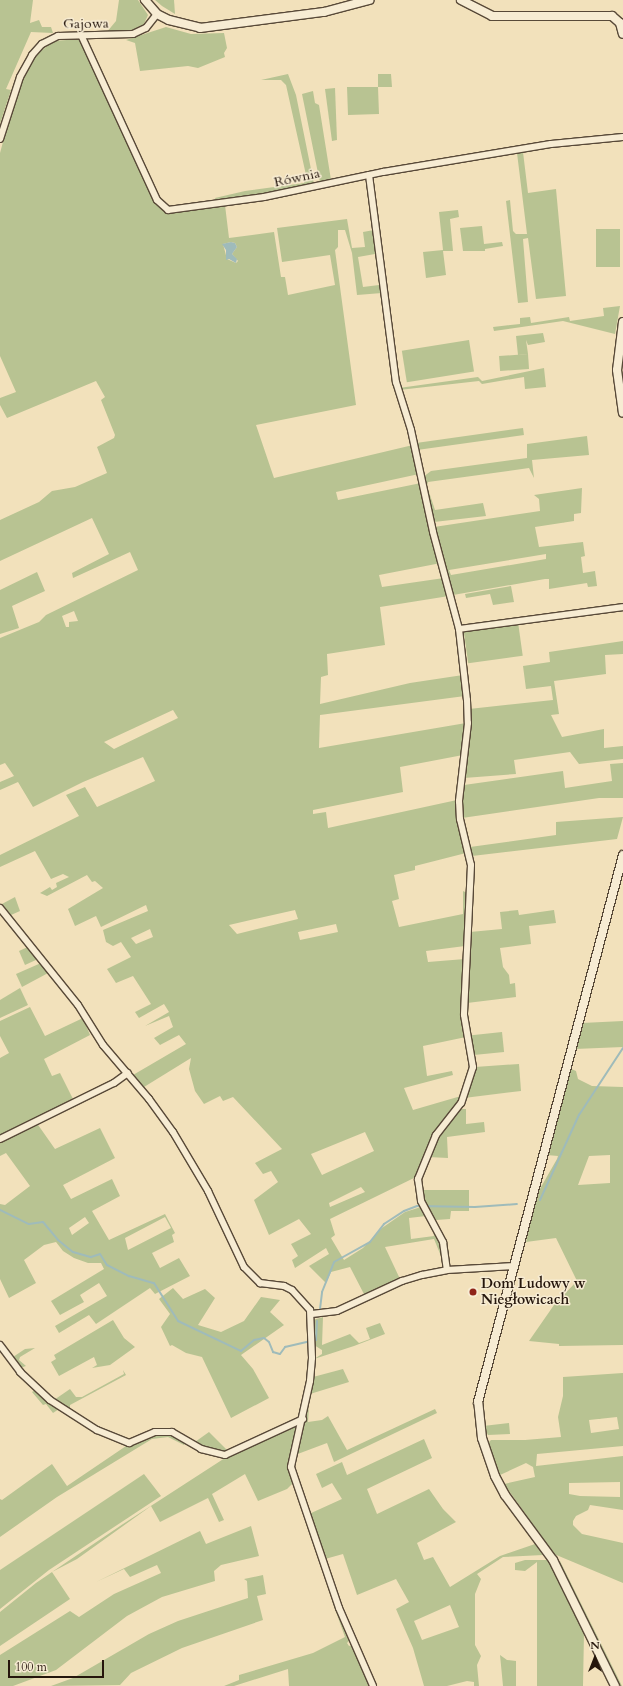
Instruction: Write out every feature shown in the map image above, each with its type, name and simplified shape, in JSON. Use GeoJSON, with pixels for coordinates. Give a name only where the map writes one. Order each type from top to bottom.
{"type":"FeatureCollection","features":[{"type":"Feature","properties":{"kind":"street"},"geometry":{"type":"LineString","coordinates":[[146,0],[157,14],[187,26],[208,28],[324,12],[369,0]]}},
{"type":"Feature","properties":{"kind":"street"},"geometry":{"type":"LineString","coordinates":[[461,0],[492,16],[612,16],[620,23],[623,34]]}},
{"type":"Feature","properties":{"kind":"street","name":"Gajowa"},"geometry":{"type":"LineString","coordinates":[[0,139],[1,130],[20,77],[36,50],[55,37],[133,34],[146,28],[157,14]]}},
{"type":"Feature","properties":{"kind":"street","name":"Równia"},"geometry":{"type":"LineString","coordinates":[[82,37],[157,200],[165,209],[177,210],[264,197],[369,175],[569,141],[623,137]]}},
{"type":"Feature","properties":{"kind":"street"},"geometry":{"type":"LineString","coordinates":[[369,175],[397,391],[411,430],[433,532],[460,629],[468,723],[459,801],[471,871],[464,1015],[473,1067],[461,1103],[436,1135],[422,1166],[418,1180],[425,1210],[443,1242],[447,1270]]}},
{"type":"Feature","properties":{"kind":"street"},"geometry":{"type":"LineString","coordinates":[[623,322],[617,379],[623,413]]}},
{"type":"Feature","properties":{"kind":"street"},"geometry":{"type":"LineString","coordinates":[[460,629],[623,607]]}},
{"type":"Feature","properties":{"kind":"street"},"geometry":{"type":"LineString","coordinates":[[615,1686],[553,1560],[505,1495],[482,1440],[479,1416],[480,1395],[623,855]]}},
{"type":"Feature","properties":{"kind":"street"},"geometry":{"type":"LineString","coordinates":[[0,908],[78,1005],[103,1045],[162,1117],[188,1156],[230,1234],[244,1267],[260,1283],[284,1286],[292,1290],[305,1302],[312,1314],[310,1381],[303,1419],[292,1459],[294,1480],[339,1608],[373,1686]]}},
{"type":"Feature","properties":{"kind":"street"},"geometry":{"type":"LineString","coordinates":[[0,1139],[114,1083],[128,1074]]}},
{"type":"Feature","properties":{"kind":"street"},"geometry":{"type":"LineString","coordinates":[[312,1314],[337,1311],[402,1281],[447,1270],[514,1266]]}},
{"type":"Feature","properties":{"kind":"street"},"geometry":{"type":"LineString","coordinates":[[0,1345],[20,1372],[50,1400],[97,1430],[129,1443],[155,1432],[172,1432],[201,1449],[225,1455],[303,1419]]}},
{"type":"Feature","properties":{"kind":"green space"},"geometry":{"type":"Polygon","coordinates":[[[0,0],[33,0],[30,23],[39,20],[42,27],[51,27],[53,33],[31,32],[6,89],[11,90],[0,124],[0,0]]]}},
{"type":"Feature","properties":{"kind":"green space"},"geometry":{"type":"Polygon","coordinates":[[[119,0],[138,0],[148,15],[143,26],[133,31],[106,33],[116,21],[119,0]]]}},
{"type":"Feature","properties":{"kind":"green space"},"geometry":{"type":"Polygon","coordinates":[[[155,0],[174,0],[175,14],[162,6],[155,0]]]}},
{"type":"Feature","properties":{"kind":"green space"},"geometry":{"type":"Polygon","coordinates":[[[166,27],[191,34],[224,33],[227,48],[224,53],[225,57],[198,68],[188,66],[140,71],[135,43],[126,40],[166,27]]]}},
{"type":"Feature","properties":{"kind":"green space"},"geometry":{"type":"Polygon","coordinates":[[[80,39],[161,208],[164,211],[225,205],[229,238],[274,232],[281,277],[285,277],[288,295],[335,285],[330,255],[282,262],[277,228],[347,219],[352,248],[365,247],[363,232],[374,230],[382,293],[357,295],[352,253],[345,230],[338,230],[338,247],[335,250],[356,405],[256,425],[274,478],[413,445],[419,474],[336,492],[338,500],[421,483],[441,563],[379,575],[382,587],[444,578],[449,596],[380,607],[385,645],[327,654],[328,675],[321,677],[320,704],[410,683],[463,675],[465,696],[320,715],[319,748],[466,723],[463,755],[400,767],[403,792],[313,810],[313,814],[326,812],[328,828],[457,800],[466,853],[415,866],[415,870],[394,875],[399,899],[392,901],[399,927],[463,914],[463,891],[467,893],[465,946],[426,951],[428,962],[465,959],[466,1037],[423,1046],[427,1076],[452,1071],[453,1075],[404,1088],[413,1110],[461,1096],[426,1152],[416,1177],[330,1219],[335,1235],[331,1238],[344,1260],[363,1248],[382,1228],[405,1212],[421,1207],[426,1216],[409,1218],[411,1239],[434,1236],[433,1230],[441,1240],[443,1261],[434,1239],[385,1247],[400,1279],[365,1296],[350,1267],[331,1272],[326,1283],[309,1266],[329,1254],[326,1248],[295,1268],[292,1260],[298,1256],[291,1244],[311,1234],[299,1219],[269,1235],[254,1200],[278,1182],[271,1171],[263,1174],[255,1163],[282,1149],[233,1097],[223,1101],[220,1096],[204,1104],[195,1091],[189,1069],[191,1058],[144,1087],[133,1075],[186,1044],[179,1035],[160,1045],[154,1038],[173,1027],[169,1016],[145,1026],[169,1012],[164,1004],[139,1018],[135,1012],[151,1004],[133,976],[116,983],[107,969],[131,957],[121,942],[113,946],[106,942],[103,930],[148,911],[146,905],[101,927],[96,916],[75,926],[68,909],[103,888],[95,881],[92,882],[87,875],[47,896],[40,893],[50,887],[52,890],[57,887],[56,883],[69,877],[63,874],[51,879],[35,851],[0,867],[0,855],[79,816],[66,795],[85,787],[97,807],[155,781],[143,757],[83,782],[33,807],[18,782],[0,790],[0,782],[14,776],[5,763],[0,765],[0,638],[39,622],[46,615],[138,570],[130,552],[73,578],[72,573],[109,554],[92,518],[0,561],[0,520],[39,502],[52,491],[75,487],[107,473],[97,447],[114,438],[115,435],[101,400],[105,397],[96,381],[7,418],[0,405],[0,398],[16,392],[0,356],[0,153],[17,90],[34,57],[53,41],[80,39]],[[231,242],[223,244],[227,259],[236,263],[238,261],[232,254],[237,247],[235,243],[231,242]],[[375,254],[358,257],[363,287],[379,285],[375,254]],[[74,611],[62,616],[66,627],[69,627],[69,622],[78,621],[74,611]],[[173,710],[104,742],[114,749],[178,718],[173,710]],[[295,910],[229,925],[237,934],[298,919],[295,910]],[[336,924],[298,932],[300,940],[338,932],[336,924]],[[150,929],[131,938],[136,944],[153,937],[150,929]],[[365,1132],[311,1154],[322,1175],[374,1151],[365,1132]],[[361,1187],[329,1203],[330,1207],[365,1192],[361,1187]]]}},
{"type":"Feature","properties":{"kind":"green space"},"geometry":{"type":"Polygon","coordinates":[[[288,74],[296,95],[314,184],[217,202],[215,198],[245,191],[304,183],[306,175],[286,85],[281,80],[261,80],[288,74]]]}},
{"type":"Feature","properties":{"kind":"green space"},"geometry":{"type":"Polygon","coordinates":[[[378,74],[391,74],[392,87],[378,87],[378,74]]]}},
{"type":"Feature","properties":{"kind":"green space"},"geometry":{"type":"Polygon","coordinates":[[[347,87],[378,87],[379,114],[348,115],[347,87]]]}},
{"type":"Feature","properties":{"kind":"green space"},"geometry":{"type":"Polygon","coordinates":[[[335,88],[337,140],[332,141],[325,89],[335,88]]]}},
{"type":"Feature","properties":{"kind":"green space"},"geometry":{"type":"Polygon","coordinates":[[[313,91],[315,103],[319,105],[331,180],[320,183],[302,94],[313,91]]]}},
{"type":"Feature","properties":{"kind":"green space"},"geometry":{"type":"Polygon","coordinates":[[[523,152],[528,193],[556,189],[566,296],[536,299],[528,238],[523,239],[528,302],[518,303],[506,201],[510,200],[513,231],[516,234],[527,234],[517,153],[523,152]]]}},
{"type":"Feature","properties":{"kind":"green space"},"geometry":{"type":"Polygon","coordinates":[[[458,210],[459,217],[450,219],[453,251],[443,251],[446,275],[426,278],[423,252],[443,250],[439,212],[458,210]]]}},
{"type":"Feature","properties":{"kind":"green space"},"geometry":{"type":"Polygon","coordinates":[[[482,226],[484,244],[502,242],[503,246],[485,249],[485,251],[463,251],[460,228],[482,226]]]}},
{"type":"Feature","properties":{"kind":"green space"},"geometry":{"type":"Polygon","coordinates":[[[596,229],[620,229],[620,267],[596,267],[596,229]]]}},
{"type":"Feature","properties":{"kind":"green space"},"geometry":{"type":"Polygon","coordinates":[[[620,306],[615,334],[563,321],[494,331],[493,327],[520,324],[520,318],[530,317],[531,323],[569,317],[570,321],[604,316],[603,308],[620,306]]]}},
{"type":"Feature","properties":{"kind":"green space"},"geometry":{"type":"Polygon","coordinates":[[[543,333],[545,342],[528,345],[526,340],[528,354],[518,355],[516,336],[543,333]]]}},
{"type":"Feature","properties":{"kind":"green space"},"geometry":{"type":"Polygon","coordinates":[[[469,340],[474,372],[407,382],[402,351],[469,340]]]}},
{"type":"Feature","properties":{"kind":"green space"},"geometry":{"type":"Polygon","coordinates":[[[528,354],[529,369],[500,371],[499,356],[528,354]]]}},
{"type":"Feature","properties":{"kind":"green space"},"geometry":{"type":"Polygon","coordinates":[[[544,368],[546,387],[525,389],[524,377],[482,384],[479,381],[399,390],[399,388],[478,377],[482,381],[544,368]]]}},
{"type":"Feature","properties":{"kind":"green space"},"geometry":{"type":"Polygon","coordinates":[[[523,428],[524,435],[417,450],[416,443],[523,428]]]}},
{"type":"Feature","properties":{"kind":"green space"},"geometry":{"type":"Polygon","coordinates":[[[587,436],[589,455],[532,460],[534,478],[529,468],[428,482],[427,486],[435,510],[483,503],[486,516],[434,522],[423,477],[431,471],[527,458],[527,444],[587,436]]]}},
{"type":"Feature","properties":{"kind":"green space"},"geometry":{"type":"Polygon","coordinates":[[[582,488],[581,513],[574,514],[574,521],[535,527],[539,547],[583,542],[585,556],[581,557],[583,573],[595,571],[597,586],[588,587],[587,583],[549,589],[549,579],[545,579],[453,595],[434,527],[540,511],[539,499],[534,495],[582,488]],[[546,554],[449,570],[451,575],[546,559],[546,554]]]}},
{"type":"Feature","properties":{"kind":"green space"},"geometry":{"type":"Polygon","coordinates":[[[37,572],[45,591],[12,606],[19,628],[0,634],[0,590],[37,572]]]}},
{"type":"Feature","properties":{"kind":"green space"},"geometry":{"type":"Polygon","coordinates":[[[511,586],[514,602],[493,605],[490,594],[466,598],[465,594],[511,586]]]}},
{"type":"Feature","properties":{"kind":"green space"},"geometry":{"type":"Polygon","coordinates":[[[518,622],[523,656],[468,663],[464,630],[518,622]]]}},
{"type":"Feature","properties":{"kind":"green space"},"geometry":{"type":"Polygon","coordinates":[[[623,641],[623,654],[605,655],[606,674],[554,681],[559,714],[551,715],[562,737],[604,729],[604,748],[623,746],[623,759],[579,764],[570,752],[514,760],[516,774],[464,778],[469,709],[553,700],[551,686],[526,689],[523,666],[550,662],[549,652],[623,641]]]}},
{"type":"Feature","properties":{"kind":"green space"},"geometry":{"type":"Polygon","coordinates":[[[623,763],[623,798],[599,798],[462,818],[461,788],[464,785],[563,771],[565,788],[612,781],[610,764],[623,763]]]}},
{"type":"Feature","properties":{"kind":"green space"},"geometry":{"type":"Polygon","coordinates":[[[623,817],[617,839],[472,856],[470,847],[556,835],[556,822],[623,817]]]}},
{"type":"Feature","properties":{"kind":"green space"},"geometry":{"type":"Polygon","coordinates":[[[15,897],[20,911],[11,915],[2,904],[15,897]]]}},
{"type":"Feature","properties":{"kind":"green space"},"geometry":{"type":"Polygon","coordinates":[[[518,910],[519,915],[554,910],[556,923],[529,926],[531,944],[500,948],[503,967],[509,975],[510,984],[515,983],[516,997],[467,1003],[470,932],[502,929],[500,912],[518,910]]]}},
{"type":"Feature","properties":{"kind":"green space"},"geometry":{"type":"Polygon","coordinates":[[[30,946],[38,959],[25,965],[19,951],[30,946]]]}},
{"type":"Feature","properties":{"kind":"green space"},"geometry":{"type":"Polygon","coordinates":[[[41,963],[50,972],[22,987],[16,974],[41,963]]]}},
{"type":"Feature","properties":{"kind":"green space"},"geometry":{"type":"Polygon","coordinates":[[[20,988],[28,1005],[0,1018],[0,1000],[20,988]]]}},
{"type":"Feature","properties":{"kind":"green space"},"geometry":{"type":"Polygon","coordinates":[[[30,1007],[45,1036],[83,1018],[90,1035],[44,1059],[52,1076],[60,1073],[74,1101],[0,1138],[0,1058],[9,1053],[0,1036],[0,1021],[30,1007]]]}},
{"type":"Feature","properties":{"kind":"green space"},"geometry":{"type":"Polygon","coordinates":[[[623,1021],[623,1047],[575,1049],[582,1023],[623,1021]]]}},
{"type":"Feature","properties":{"kind":"green space"},"geometry":{"type":"Polygon","coordinates":[[[502,1032],[504,1052],[471,1055],[469,1035],[502,1032]]]}},
{"type":"Feature","properties":{"kind":"green space"},"geometry":{"type":"Polygon","coordinates":[[[519,1064],[521,1091],[464,1098],[475,1067],[519,1064]]]}},
{"type":"Feature","properties":{"kind":"green space"},"geometry":{"type":"Polygon","coordinates":[[[569,1068],[576,1071],[578,1079],[592,1086],[623,1087],[623,1345],[559,1346],[559,1344],[529,1341],[554,1305],[577,1281],[556,1238],[526,1242],[537,1194],[558,1156],[547,1155],[569,1068]],[[610,1155],[589,1156],[578,1185],[610,1183],[610,1155]]]}},
{"type":"Feature","properties":{"kind":"green space"},"geometry":{"type":"Polygon","coordinates":[[[460,1109],[466,1109],[466,1124],[484,1122],[485,1132],[447,1137],[448,1158],[428,1157],[436,1138],[460,1109]]]}},
{"type":"Feature","properties":{"kind":"green space"},"geometry":{"type":"Polygon","coordinates":[[[36,1122],[55,1149],[100,1128],[115,1158],[63,1185],[71,1199],[112,1179],[120,1196],[92,1211],[109,1240],[165,1214],[175,1233],[172,1235],[174,1242],[152,1253],[160,1268],[179,1258],[190,1276],[155,1294],[150,1288],[96,1324],[89,1315],[59,1333],[55,1326],[107,1296],[99,1283],[80,1295],[84,1302],[60,1315],[51,1301],[104,1269],[101,1263],[88,1263],[74,1258],[63,1251],[56,1242],[44,1245],[24,1260],[36,1283],[9,1298],[0,1279],[0,1204],[5,1205],[30,1186],[6,1153],[0,1156],[0,1141],[36,1122]],[[85,1217],[69,1228],[72,1235],[89,1223],[85,1217]],[[165,1217],[125,1238],[128,1250],[171,1228],[165,1217]]]}},
{"type":"Feature","properties":{"kind":"green space"},"geometry":{"type":"Polygon","coordinates":[[[421,1190],[469,1190],[469,1211],[451,1211],[450,1219],[436,1220],[423,1202],[421,1190]]]}},
{"type":"Feature","properties":{"kind":"green space"},"geometry":{"type":"Polygon","coordinates":[[[173,1288],[183,1299],[205,1289],[215,1298],[198,1325],[221,1332],[244,1321],[261,1297],[280,1300],[270,1312],[284,1325],[241,1355],[253,1369],[269,1398],[231,1418],[202,1357],[186,1353],[172,1345],[170,1346],[161,1327],[170,1314],[159,1299],[173,1288]]]}},
{"type":"Feature","properties":{"kind":"green space"},"geometry":{"type":"Polygon","coordinates":[[[323,1317],[322,1345],[350,1334],[359,1343],[370,1339],[366,1328],[380,1323],[385,1334],[314,1359],[322,1354],[322,1350],[314,1345],[313,1320],[323,1317]]]}},
{"type":"Feature","properties":{"kind":"green space"},"geometry":{"type":"Polygon","coordinates":[[[113,1320],[124,1338],[135,1347],[110,1365],[92,1368],[97,1365],[94,1357],[59,1376],[51,1362],[56,1359],[54,1355],[113,1320]]]}},
{"type":"Feature","properties":{"kind":"green space"},"geometry":{"type":"Polygon","coordinates":[[[35,1348],[20,1357],[19,1360],[26,1366],[20,1368],[13,1357],[25,1349],[35,1348]]]}},
{"type":"Feature","properties":{"kind":"green space"},"geometry":{"type":"Polygon","coordinates":[[[343,1369],[349,1382],[310,1394],[313,1377],[343,1369]]]}},
{"type":"Feature","properties":{"kind":"green space"},"geometry":{"type":"Polygon","coordinates":[[[123,1370],[126,1375],[70,1405],[70,1410],[103,1431],[54,1400],[70,1389],[76,1397],[82,1397],[124,1374],[123,1370]]]}},
{"type":"Feature","properties":{"kind":"green space"},"geometry":{"type":"Polygon","coordinates":[[[623,1373],[623,1446],[537,1454],[536,1466],[623,1456],[623,1510],[590,1505],[588,1510],[576,1516],[573,1521],[573,1525],[582,1534],[623,1543],[623,1583],[554,1554],[504,1484],[535,1477],[533,1467],[526,1463],[500,1475],[488,1443],[491,1440],[525,1440],[561,1437],[558,1417],[563,1396],[563,1377],[623,1373]],[[617,1417],[589,1420],[591,1433],[619,1429],[617,1417]],[[620,1482],[569,1483],[569,1494],[580,1496],[620,1497],[620,1482]]]}},
{"type":"Feature","properties":{"kind":"green space"},"geometry":{"type":"Polygon","coordinates":[[[35,1390],[59,1409],[53,1413],[46,1404],[43,1405],[32,1392],[35,1390]]]}},
{"type":"Feature","properties":{"kind":"green space"},"geometry":{"type":"Polygon","coordinates":[[[309,1407],[308,1422],[322,1420],[328,1416],[347,1450],[435,1409],[437,1413],[334,1462],[327,1443],[295,1455],[309,1407]]]}},
{"type":"Feature","properties":{"kind":"green space"},"geometry":{"type":"Polygon","coordinates":[[[299,1423],[289,1467],[293,1483],[287,1489],[258,1501],[245,1474],[212,1494],[224,1520],[219,1522],[208,1498],[160,1522],[151,1506],[77,1559],[52,1572],[123,1524],[228,1456],[299,1423]]]}},
{"type":"Feature","properties":{"kind":"green space"},"geometry":{"type":"Polygon","coordinates":[[[509,1423],[510,1434],[488,1435],[483,1426],[509,1423]]]}},
{"type":"Feature","properties":{"kind":"green space"},"geometry":{"type":"Polygon","coordinates":[[[209,1432],[228,1451],[226,1453],[211,1451],[195,1442],[209,1432]]]}},
{"type":"Feature","properties":{"kind":"green space"},"geometry":{"type":"Polygon","coordinates":[[[168,1433],[186,1442],[184,1445],[168,1437],[152,1439],[57,1497],[0,1537],[0,1499],[2,1500],[52,1464],[67,1486],[129,1444],[139,1443],[156,1434],[168,1433]]]}},
{"type":"Feature","properties":{"kind":"green space"},"geometry":{"type":"Polygon","coordinates":[[[424,1439],[432,1458],[367,1489],[377,1514],[429,1489],[443,1509],[456,1522],[417,1543],[424,1560],[433,1557],[450,1587],[500,1556],[535,1544],[543,1555],[503,1557],[477,1574],[481,1579],[475,1594],[475,1645],[481,1656],[477,1665],[479,1686],[474,1686],[474,1682],[467,1681],[447,1686],[424,1686],[413,1648],[396,1609],[409,1602],[396,1579],[357,1595],[343,1554],[325,1559],[309,1514],[342,1499],[332,1483],[322,1488],[316,1474],[342,1462],[347,1475],[424,1439]],[[450,1605],[414,1621],[422,1640],[459,1627],[450,1605]]]}},
{"type":"Feature","properties":{"kind":"green space"},"geometry":{"type":"Polygon","coordinates":[[[144,1474],[161,1496],[49,1570],[0,1609],[0,1570],[144,1474]]]}},
{"type":"Feature","properties":{"kind":"green space"},"geometry":{"type":"Polygon","coordinates":[[[251,1526],[259,1556],[221,1565],[214,1571],[215,1581],[162,1597],[127,1616],[56,1670],[13,1686],[0,1686],[0,1655],[70,1611],[79,1617],[114,1594],[161,1573],[157,1565],[130,1577],[124,1569],[96,1582],[200,1531],[206,1544],[251,1526]]]}},
{"type":"Feature","properties":{"kind":"green space"},"geometry":{"type":"Polygon","coordinates":[[[525,1560],[548,1560],[584,1633],[583,1686],[537,1686],[537,1562],[525,1571],[515,1570],[515,1563],[525,1560]]]}},
{"type":"Feature","properties":{"kind":"green space"},"geometry":{"type":"Polygon","coordinates":[[[560,1561],[622,1686],[618,1686],[559,1563],[560,1561]]]}},
{"type":"Feature","properties":{"kind":"green space"},"geometry":{"type":"Polygon","coordinates":[[[52,1572],[70,1599],[0,1646],[0,1612],[52,1572]]]}},
{"type":"Feature","properties":{"kind":"green space"},"geometry":{"type":"Polygon","coordinates":[[[263,1575],[266,1594],[257,1596],[263,1620],[182,1648],[131,1673],[120,1685],[51,1686],[73,1678],[149,1634],[178,1621],[248,1598],[247,1581],[244,1579],[263,1575]]]}},
{"type":"Feature","properties":{"kind":"green space"},"geometry":{"type":"Polygon","coordinates":[[[334,1600],[351,1639],[347,1643],[349,1646],[353,1645],[371,1686],[289,1686],[288,1669],[234,1686],[224,1686],[239,1680],[239,1675],[313,1653],[345,1637],[332,1601],[334,1600]]]}},
{"type":"Feature","properties":{"kind":"green space"},"geometry":{"type":"Polygon","coordinates":[[[500,1655],[507,1660],[516,1661],[516,1686],[503,1686],[500,1655]]]}},
{"type":"Feature","properties":{"kind":"water"},"geometry":{"type":"Polygon","coordinates":[[[231,242],[235,243],[237,247],[232,254],[237,259],[236,263],[229,259],[226,260],[226,250],[222,244],[231,242]]]}},
{"type":"Feature","properties":{"kind":"waterway"},"geometry":{"type":"LineString","coordinates":[[540,1200],[579,1115],[623,1048]]}},
{"type":"Feature","properties":{"kind":"waterway"},"geometry":{"type":"LineString","coordinates":[[320,1309],[322,1292],[334,1262],[370,1242],[384,1224],[404,1211],[417,1206],[475,1207],[517,1204]]}},
{"type":"Feature","properties":{"kind":"waterway"},"geometry":{"type":"LineString","coordinates":[[0,1210],[29,1224],[43,1222],[58,1240],[73,1252],[91,1257],[100,1254],[107,1265],[129,1276],[154,1283],[178,1321],[241,1351],[254,1340],[264,1338],[269,1342],[273,1352],[280,1354],[285,1347],[316,1340],[317,1321]]}},
{"type":"Feature","properties":{"kind":"place","name":"Dom Ludowy w Niegłowicach"},"geometry":{"type":"Point","coordinates":[473,1292]}}]}
